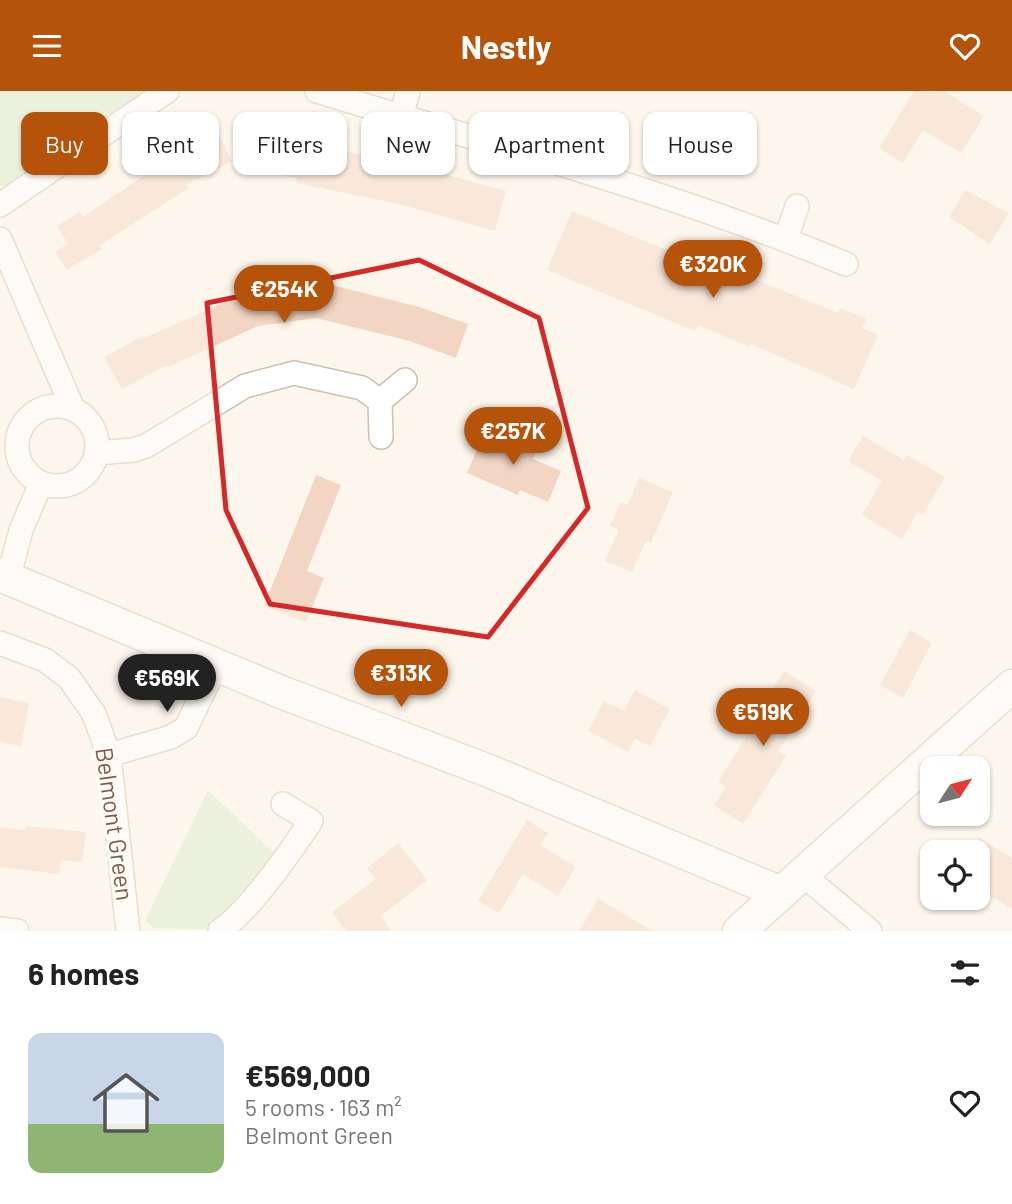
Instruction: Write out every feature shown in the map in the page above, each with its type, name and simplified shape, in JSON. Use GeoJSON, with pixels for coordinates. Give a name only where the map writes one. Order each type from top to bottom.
{"type":"FeatureCollection","features":[{"type":"Feature","properties":{"kind":"street"},"geometry":{"type":"LineString","coordinates":[[0,205],[167,91]]}},
{"type":"Feature","properties":{"kind":"street"},"geometry":{"type":"LineString","coordinates":[[317,91],[385,112]]}},
{"type":"Feature","properties":{"kind":"street"},"geometry":{"type":"LineString","coordinates":[[402,112],[408,91]]}},
{"type":"Feature","properties":{"kind":"street"},"geometry":{"type":"LineString","coordinates":[[455,133],[786,239],[846,264]]}},
{"type":"Feature","properties":{"kind":"street"},"geometry":{"type":"LineString","coordinates":[[786,239],[797,206]]}},
{"type":"Feature","properties":{"kind":"street"},"geometry":{"type":"LineString","coordinates":[[0,239],[73,409]]}},
{"type":"Feature","properties":{"kind":"street"},"geometry":{"type":"LineString","coordinates":[[96,453],[133,450],[146,446],[245,386],[294,373],[362,388],[380,401]]}},
{"type":"Feature","properties":{"kind":"street"},"geometry":{"type":"LineString","coordinates":[[380,401],[405,380]]}},
{"type":"Feature","properties":{"kind":"street"},"geometry":{"type":"LineString","coordinates":[[380,401],[381,437]]}},
{"type":"Feature","properties":{"kind":"street"},"geometry":{"type":"LineString","coordinates":[[47,407],[73,409],[84,416],[96,439],[96,453],[86,474],[65,486],[41,483],[22,468],[18,457],[8,448],[25,420],[47,407]]}},
{"type":"Feature","properties":{"kind":"street"},"geometry":{"type":"LineString","coordinates":[[41,483],[4,577],[216,666],[791,884],[870,931]]}},
{"type":"Feature","properties":{"kind":"street","name":"Belmont Green"},"geometry":{"type":"LineString","coordinates":[[0,643],[45,660],[69,678],[94,714],[110,755],[128,931]]}},
{"type":"Feature","properties":{"kind":"street"},"geometry":{"type":"LineString","coordinates":[[110,755],[172,737],[186,728],[216,666]]}},
{"type":"Feature","properties":{"kind":"street"},"geometry":{"type":"LineString","coordinates":[[740,931],[1012,686]]}},
{"type":"Feature","properties":{"kind":"street"},"geometry":{"type":"LineString","coordinates":[[220,931],[233,922],[311,821],[283,804]]}},
{"type":"Feature","properties":{"kind":"street"},"geometry":{"type":"LineString","coordinates":[[0,929],[17,931]]}},
{"type":"Feature","properties":{"kind":"highlighted area"},"geometry":{"type":"Polygon","coordinates":[[[419,260],[539,318],[588,508],[488,637],[270,604],[226,510],[207,303],[419,260]]]}},
{"type":"Feature","properties":{"kind":"green space"},"geometry":{"type":"Polygon","coordinates":[[[0,91],[146,91],[108,117],[108,112],[21,112],[21,175],[24,175],[9,185],[0,186],[0,91]]]}},
{"type":"Feature","properties":{"kind":"green space"},"geometry":{"type":"Polygon","coordinates":[[[208,790],[275,854],[216,921],[204,929],[154,928],[145,921],[208,790]]]}},
{"type":"Feature","properties":{"kind":"building"},"geometry":{"type":"Polygon","coordinates":[[[914,91],[944,91],[984,116],[961,153],[923,130],[903,163],[879,148],[914,91]]]}},
{"type":"Feature","properties":{"kind":"building"},"geometry":{"type":"Polygon","coordinates":[[[219,135],[232,161],[219,168],[219,135]]]}},
{"type":"Feature","properties":{"kind":"building"},"geometry":{"type":"Polygon","coordinates":[[[347,152],[361,154],[361,175],[448,175],[506,191],[495,231],[399,204],[296,183],[297,178],[281,175],[347,175],[347,152]]]}},
{"type":"Feature","properties":{"kind":"building"},"geometry":{"type":"Polygon","coordinates":[[[145,175],[205,175],[186,185],[189,188],[100,245],[102,249],[67,270],[55,252],[68,244],[57,226],[80,212],[83,217],[145,175]]]}},
{"type":"Feature","properties":{"kind":"building"},"geometry":{"type":"Polygon","coordinates":[[[965,190],[1009,213],[990,244],[949,217],[965,190]]]}},
{"type":"Feature","properties":{"kind":"building"},"geometry":{"type":"Polygon","coordinates":[[[572,211],[732,277],[734,271],[838,313],[841,308],[866,319],[862,328],[878,335],[854,389],[751,344],[750,347],[698,325],[695,331],[547,270],[572,211]]]}},
{"type":"Feature","properties":{"kind":"building"},"geometry":{"type":"Polygon","coordinates":[[[320,282],[419,307],[468,324],[456,358],[410,341],[316,318],[258,326],[168,367],[167,365],[122,389],[104,357],[143,336],[144,338],[250,291],[320,282]]]}},
{"type":"Feature","properties":{"kind":"building"},"geometry":{"type":"Polygon","coordinates":[[[486,428],[537,449],[533,459],[561,471],[548,502],[520,490],[518,495],[467,473],[486,428]]]}},
{"type":"Feature","properties":{"kind":"building"},"geometry":{"type":"Polygon","coordinates":[[[863,436],[904,460],[907,455],[945,477],[923,515],[918,512],[902,539],[862,515],[882,481],[848,461],[863,436]]]}},
{"type":"Feature","properties":{"kind":"building"},"geometry":{"type":"Polygon","coordinates":[[[316,475],[341,485],[307,571],[324,578],[306,622],[264,606],[316,475]]]}},
{"type":"Feature","properties":{"kind":"building"},"geometry":{"type":"Polygon","coordinates":[[[639,478],[673,492],[651,543],[646,541],[632,572],[605,561],[619,530],[610,526],[621,502],[628,505],[639,478]]]}},
{"type":"Feature","properties":{"kind":"building"},"geometry":{"type":"Polygon","coordinates":[[[910,630],[932,643],[903,698],[880,685],[910,630]]]}},
{"type":"Feature","properties":{"kind":"building"},"geometry":{"type":"Polygon","coordinates":[[[784,671],[816,691],[778,751],[786,756],[743,824],[714,805],[726,787],[718,782],[784,671]]]}},
{"type":"Feature","properties":{"kind":"building"},"geometry":{"type":"Polygon","coordinates":[[[635,690],[670,709],[650,746],[635,739],[628,752],[588,731],[604,701],[624,711],[635,690]]]}},
{"type":"Feature","properties":{"kind":"building"},"geometry":{"type":"Polygon","coordinates":[[[0,697],[29,703],[21,746],[0,742],[0,697]]]}},
{"type":"Feature","properties":{"kind":"building"},"geometry":{"type":"Polygon","coordinates":[[[527,820],[548,833],[540,845],[576,867],[558,896],[523,874],[499,913],[478,901],[527,820]]]}},
{"type":"Feature","properties":{"kind":"building"},"geometry":{"type":"Polygon","coordinates":[[[26,826],[86,832],[82,862],[61,860],[59,874],[0,867],[0,827],[25,830],[26,826]]]}},
{"type":"Feature","properties":{"kind":"building"},"geometry":{"type":"Polygon","coordinates":[[[398,843],[427,880],[381,916],[392,931],[346,931],[332,912],[376,879],[367,868],[398,843]]]}},
{"type":"Feature","properties":{"kind":"building"},"geometry":{"type":"Polygon","coordinates":[[[990,844],[1012,858],[1012,909],[990,895],[990,844]]]}},
{"type":"Feature","properties":{"kind":"building"},"geometry":{"type":"Polygon","coordinates":[[[598,899],[653,931],[579,931],[598,899]]]}}]}
